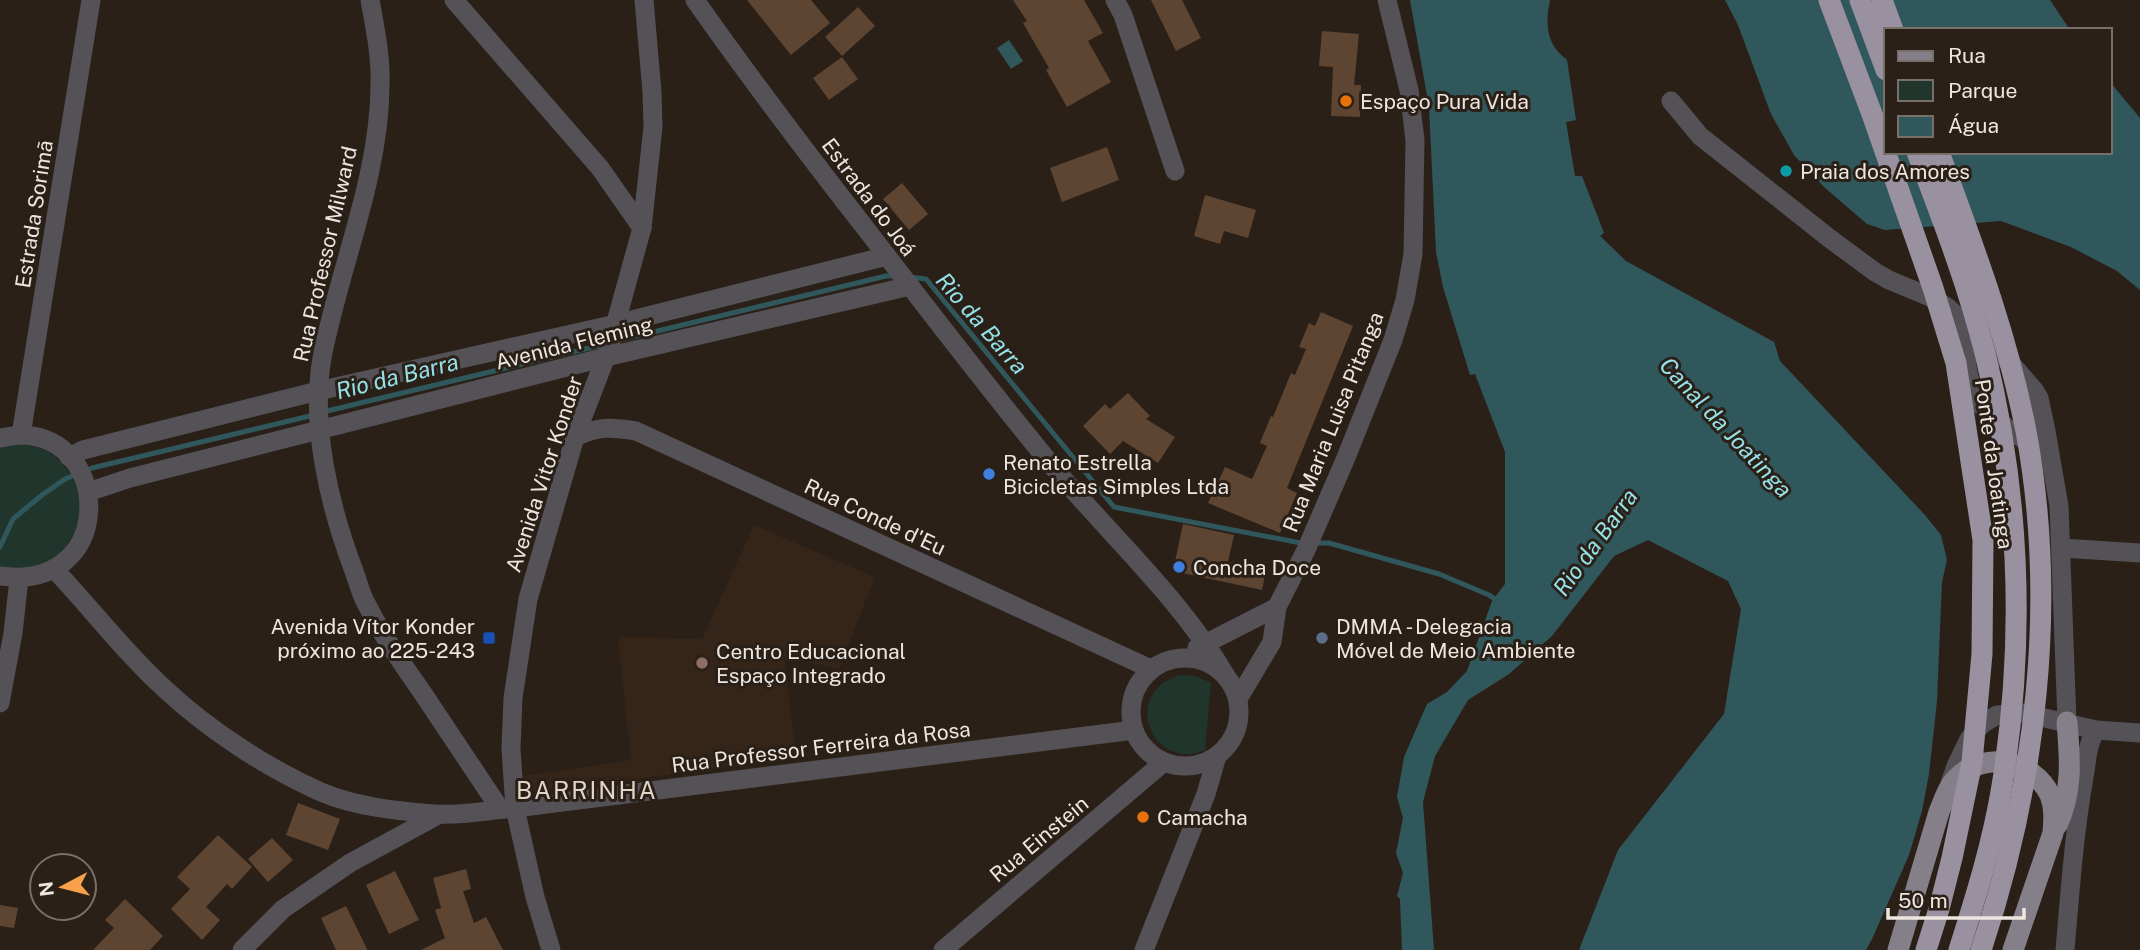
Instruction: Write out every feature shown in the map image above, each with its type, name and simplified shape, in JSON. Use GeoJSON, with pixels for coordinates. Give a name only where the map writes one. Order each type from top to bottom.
{"type":"FeatureCollection","features":[{"type":"Feature","properties":{"kind":"highway","name":"Ponte da Joatinga"},"geometry":{"type":"LineString","coordinates":[[1829,0],[1884,148]]}},
{"type":"Feature","properties":{"kind":"highway"},"geometry":{"type":"LineString","coordinates":[[1860,0],[1884,65]]}},
{"type":"Feature","properties":{"kind":"highway"},"geometry":{"type":"LineString","coordinates":[[1882,0],[1892,28]]}},
{"type":"Feature","properties":{"kind":"highway","name":"Ponte da Joatinga"},"geometry":{"type":"LineString","coordinates":[[1886,154],[1956,363],[1983,540],[1982,654],[1972,762],[1952,858],[1926,950]]}},
{"type":"Feature","properties":{"kind":"highway","name":"Ponte da Joatinga"},"geometry":{"type":"LineString","coordinates":[[1918,154],[1945,226],[1985,353],[2005,453],[2017,593],[2013,692],[2002,787],[1980,885],[1959,950]]}},
{"type":"Feature","properties":{"kind":"highway","name":"Ponte da Joatinga"},"geometry":{"type":"LineString","coordinates":[[1939,154],[1991,294],[2010,362],[2034,481],[2039,539],[2040,619],[2036,701],[2021,801],[2000,888],[1981,950]]}},
{"type":"Feature","properties":{"kind":"main road"},"geometry":{"type":"LineString","coordinates":[[2013,950],[2053,833],[2063,813],[2070,782],[2067,722]]}},
{"type":"Feature","properties":{"kind":"main road"},"geometry":{"type":"LineString","coordinates":[[1898,950],[1946,794],[1956,779],[1971,767],[1989,762],[2008,762],[2026,768],[2040,780],[2050,796],[2055,814],[2053,833]]}},
{"type":"Feature","properties":{"kind":"street","name":"Estrada Sorimã"},"geometry":{"type":"LineString","coordinates":[[21,435],[91,0]]}},
{"type":"Feature","properties":{"kind":"street","name":"Rua Professor Milward"},"geometry":{"type":"LineString","coordinates":[[370,0],[381,82],[378,119],[370,165],[324,351],[319,411],[327,474],[342,539],[366,604],[398,657],[508,809]]}},
{"type":"Feature","properties":{"kind":"street"},"geometry":{"type":"LineString","coordinates":[[454,0],[600,168],[642,228]]}},
{"type":"Feature","properties":{"kind":"street","name":"Estrada do Joá"},"geometry":{"type":"LineString","coordinates":[[695,0],[754,83],[888,259],[1055,469],[1181,610],[1226,676]]}},
{"type":"Feature","properties":{"kind":"street"},"geometry":{"type":"LineString","coordinates":[[1115,0],[1123,15],[1175,171]]}},
{"type":"Feature","properties":{"kind":"street","name":"Rua Maria Luisa Pitanga"},"geometry":{"type":"LineString","coordinates":[[1238,699],[1272,642],[1277,607],[1309,543],[1345,460],[1393,340],[1405,300],[1413,254],[1415,140],[1409,90],[1387,0]]}},
{"type":"Feature","properties":{"kind":"street","name":"Avenida Vitor Konder"},"geometry":{"type":"LineString","coordinates":[[551,950],[508,809],[513,698],[528,599],[575,437],[607,354],[642,228],[653,127],[647,4]]}},
{"type":"Feature","properties":{"kind":"street"},"geometry":{"type":"LineString","coordinates":[[1671,101],[1700,136],[1829,238],[1875,272],[1947,307],[2015,368],[2034,390],[2043,414],[2059,506],[2067,722]]}},
{"type":"Feature","properties":{"kind":"street","name":"Avenida Fleming"},"geometry":{"type":"LineString","coordinates":[[87,489],[130,478],[319,411],[615,327],[888,259]]}},
{"type":"Feature","properties":{"kind":"street","name":"Avenida Fleming"},"geometry":{"type":"LineString","coordinates":[[71,459],[83,450],[319,411],[607,354],[908,284]]}},
{"type":"Feature","properties":{"kind":"street"},"geometry":{"type":"LineString","coordinates":[[1965,323],[1967,358],[1973,391],[1978,402],[2052,459]]}},
{"type":"Feature","properties":{"kind":"street","name":"Rua Conde d'Eu"},"geometry":{"type":"LineString","coordinates":[[575,437],[592,429],[612,427],[636,431],[1151,669]]}},
{"type":"Feature","properties":{"kind":"street"},"geometry":{"type":"LineString","coordinates":[[0,438],[21,435],[47,442],[71,459],[87,489],[89,510],[87,527],[68,558],[54,569],[37,576],[9,577],[13,633],[0,703]]}},
{"type":"Feature","properties":{"kind":"street"},"geometry":{"type":"LineString","coordinates":[[2062,548],[2140,554]]}},
{"type":"Feature","properties":{"kind":"street","name":"Rua Professor Ferreira da Rosa"},"geometry":{"type":"LineString","coordinates":[[54,569],[166,691],[213,729],[322,792],[366,806],[438,815],[508,809],[1134,730]]}},
{"type":"Feature","properties":{"kind":"street"},"geometry":{"type":"LineString","coordinates":[[1181,657],[1206,661],[1226,676],[1238,699],[1239,712],[1235,734],[1229,744],[1217,756],[1191,766],[1164,762],[1145,749],[1134,730],[1131,709],[1133,697],[1143,677],[1165,661],[1181,657],[1277,607]]}},
{"type":"Feature","properties":{"kind":"street"},"geometry":{"type":"LineString","coordinates":[[1248,624],[1272,642]]}},
{"type":"Feature","properties":{"kind":"street"},"geometry":{"type":"LineString","coordinates":[[1946,794],[1969,739],[1990,719],[2016,713],[2096,730],[2140,733]]}},
{"type":"Feature","properties":{"kind":"street"},"geometry":{"type":"LineString","coordinates":[[2066,950],[2071,872],[2080,799],[2089,746],[2096,730]]}},
{"type":"Feature","properties":{"kind":"street"},"geometry":{"type":"LineString","coordinates":[[1144,950],[1206,794],[1217,756]]}},
{"type":"Feature","properties":{"kind":"street","name":"Rua Einstein"},"geometry":{"type":"LineString","coordinates":[[943,950],[1164,762]]}},
{"type":"Feature","properties":{"kind":"street"},"geometry":{"type":"LineString","coordinates":[[242,950],[284,909],[306,893],[350,863],[438,815]]}},
{"type":"Feature","properties":{"kind":"shaded area","name":"Centro Educacional Espaço Integrado"},"geometry":{"type":"Polygon","coordinates":[[[754,525],[875,577],[839,669],[784,657],[796,757],[541,792],[528,790],[523,776],[631,760],[618,637],[702,639],[754,525]]]}},
{"type":"Feature","properties":{"kind":"green space"},"geometry":{"type":"Polygon","coordinates":[[[20,444],[45,450],[64,466],[78,492],[80,510],[76,529],[55,558],[39,566],[20,569],[0,566],[0,447],[20,444]]]}},
{"type":"Feature","properties":{"kind":"green space"},"geometry":{"type":"Polygon","coordinates":[[[1179,675],[1196,676],[1211,683],[1205,750],[1193,754],[1177,753],[1167,748],[1152,733],[1149,722],[1150,700],[1156,690],[1179,675]]]}},
{"type":"Feature","properties":{"kind":"water","name":"Canal da Joatinga"},"geometry":{"type":"Polygon","coordinates":[[[1410,0],[1550,0],[1549,33],[1555,47],[1567,60],[1576,120],[1566,122],[1575,176],[1582,176],[1604,233],[1600,236],[1626,261],[1774,342],[1780,361],[1941,535],[1947,560],[1942,582],[1937,701],[1929,774],[1909,855],[1866,950],[1579,950],[1618,850],[1724,714],[1741,609],[1728,581],[1648,540],[1614,556],[1552,636],[1509,674],[1468,700],[1435,756],[1423,802],[1434,950],[1402,950],[1400,899],[1397,896],[1403,873],[1396,853],[1403,818],[1397,797],[1404,757],[1427,704],[1447,692],[1467,671],[1492,601],[1505,584],[1505,452],[1475,374],[1470,375],[1443,287],[1436,252],[1429,107],[1410,0]]]}},
{"type":"Feature","properties":{"kind":"water"},"geometry":{"type":"Polygon","coordinates":[[[1725,0],[2050,0],[2069,28],[1884,28],[1884,154],[2112,154],[2112,84],[2140,118],[2140,290],[2117,271],[2071,247],[2001,221],[1885,230],[1867,224],[1824,187],[1794,155],[1771,114],[1738,25],[1725,0]]]}},
{"type":"Feature","properties":{"kind":"water"},"geometry":{"type":"Polygon","coordinates":[[[1009,40],[1023,61],[1011,69],[997,48],[1009,40]]]}},
{"type":"Feature","properties":{"kind":"building"},"geometry":{"type":"Polygon","coordinates":[[[747,0],[811,0],[830,23],[791,55],[747,0]]]}},
{"type":"Feature","properties":{"kind":"building"},"geometry":{"type":"Polygon","coordinates":[[[1013,0],[1084,0],[1103,33],[1088,41],[1111,82],[1067,107],[1046,70],[1049,68],[1023,23],[1027,21],[1013,0]]]}},
{"type":"Feature","properties":{"kind":"building"},"geometry":{"type":"Polygon","coordinates":[[[1151,0],[1182,0],[1201,38],[1176,51],[1151,0]]]}},
{"type":"Feature","properties":{"kind":"building"},"geometry":{"type":"Polygon","coordinates":[[[858,7],[875,26],[842,56],[825,37],[858,7]]]}},
{"type":"Feature","properties":{"kind":"building"},"geometry":{"type":"Polygon","coordinates":[[[1322,31],[1359,34],[1354,85],[1361,85],[1360,117],[1331,116],[1333,67],[1319,66],[1322,31]]]}},
{"type":"Feature","properties":{"kind":"building"},"geometry":{"type":"Polygon","coordinates":[[[842,57],[858,79],[829,100],[813,78],[842,57]]]}},
{"type":"Feature","properties":{"kind":"building"},"geometry":{"type":"Polygon","coordinates":[[[1107,147],[1119,180],[1062,202],[1050,168],[1107,147]]]}},
{"type":"Feature","properties":{"kind":"building"},"geometry":{"type":"Polygon","coordinates":[[[902,183],[928,214],[909,230],[883,199],[902,183]]]}},
{"type":"Feature","properties":{"kind":"building"},"geometry":{"type":"Polygon","coordinates":[[[1205,195],[1256,210],[1248,238],[1224,231],[1220,244],[1194,236],[1205,195]]]}},
{"type":"Feature","properties":{"kind":"building"},"geometry":{"type":"Polygon","coordinates":[[[1321,312],[1353,326],[1287,488],[1297,493],[1280,533],[1208,503],[1225,467],[1252,479],[1267,446],[1260,443],[1271,416],[1273,417],[1291,373],[1295,375],[1306,349],[1299,347],[1309,323],[1315,326],[1321,312]]]}},
{"type":"Feature","properties":{"kind":"building"},"geometry":{"type":"Polygon","coordinates":[[[1128,393],[1150,416],[1146,419],[1175,437],[1158,463],[1123,441],[1110,454],[1083,426],[1105,404],[1110,409],[1128,393]]]}},
{"type":"Feature","properties":{"kind":"building"},"geometry":{"type":"Polygon","coordinates":[[[1183,524],[1234,535],[1228,562],[1266,570],[1262,590],[1173,571],[1183,524]]]}},
{"type":"Feature","properties":{"kind":"building"},"geometry":{"type":"Polygon","coordinates":[[[298,803],[340,819],[328,850],[286,835],[298,803]]]}},
{"type":"Feature","properties":{"kind":"building"},"geometry":{"type":"Polygon","coordinates":[[[218,835],[252,867],[232,889],[227,884],[206,907],[220,920],[202,940],[171,909],[190,889],[177,877],[218,835]]]}},
{"type":"Feature","properties":{"kind":"building"},"geometry":{"type":"Polygon","coordinates":[[[272,838],[293,860],[268,882],[248,859],[272,838]]]}},
{"type":"Feature","properties":{"kind":"building"},"geometry":{"type":"Polygon","coordinates":[[[466,869],[471,889],[463,891],[474,923],[486,917],[503,950],[421,950],[445,938],[435,910],[441,908],[433,878],[466,869]]]}},
{"type":"Feature","properties":{"kind":"building"},"geometry":{"type":"Polygon","coordinates":[[[395,871],[419,920],[389,934],[366,885],[395,871]]]}},
{"type":"Feature","properties":{"kind":"building"},"geometry":{"type":"Polygon","coordinates":[[[125,899],[163,936],[150,950],[93,950],[114,928],[105,920],[125,899]]]}},
{"type":"Feature","properties":{"kind":"building"},"geometry":{"type":"Polygon","coordinates":[[[0,905],[18,908],[14,928],[0,926],[0,905]]]}},
{"type":"Feature","properties":{"kind":"building"},"geometry":{"type":"Polygon","coordinates":[[[346,906],[367,950],[336,950],[321,918],[346,906]]]}},
{"type":"Feature","properties":{"kind":"waterway","name":"Rio da Barra"},"geometry":{"type":"LineString","coordinates":[[616,341],[886,276],[896,276]]}},
{"type":"Feature","properties":{"kind":"waterway","name":"Rio da Barra"},"geometry":{"type":"LineString","coordinates":[[909,277],[926,279],[1114,507],[1306,544]]}},
{"type":"Feature","properties":{"kind":"waterway","name":"Rio da Barra"},"geometry":{"type":"LineString","coordinates":[[323,412],[606,344]]}},
{"type":"Feature","properties":{"kind":"waterway","name":"Rio da Barra"},"geometry":{"type":"LineString","coordinates":[[0,547],[13,519],[65,479],[92,468],[314,415]]}},
{"type":"Feature","properties":{"kind":"waterway","name":"Rio da Barra"},"geometry":{"type":"LineString","coordinates":[[1315,543],[1329,543],[1439,574],[1498,601]]}},
{"type":"Feature","properties":{"kind":"place","name":"Espaço Pura Vida"},"geometry":{"type":"Point","coordinates":[1346,101]}},
{"type":"Feature","properties":{"kind":"place","name":"Praia dos Amores"},"geometry":{"type":"Point","coordinates":[1786,171]}},
{"type":"Feature","properties":{"kind":"place","name":"Renato Estrella Bicicletas Simples Ltda"},"geometry":{"type":"Point","coordinates":[989,474]}},
{"type":"Feature","properties":{"kind":"place","name":"Concha Doce"},"geometry":{"type":"Point","coordinates":[1179,567]}},
{"type":"Feature","properties":{"kind":"place","name":"Avenida Vítor Konder próximo ao 225-243"},"geometry":{"type":"Point","coordinates":[489,638]}},
{"type":"Feature","properties":{"kind":"place","name":"DMMA - Delegacia Móvel de Meio Ambiente"},"geometry":{"type":"Point","coordinates":[1322,638]}},
{"type":"Feature","properties":{"kind":"place","name":"Centro Educacional Espaço Integrado"},"geometry":{"type":"Point","coordinates":[702,663]}},
{"type":"Feature","properties":{"kind":"place","name":"Camacha"},"geometry":{"type":"Point","coordinates":[1143,817]}},
{"type":"Feature","properties":{"kind":"district","name":"BARRINHA"},"geometry":{"type":"Point","coordinates":[587,790]}}]}
